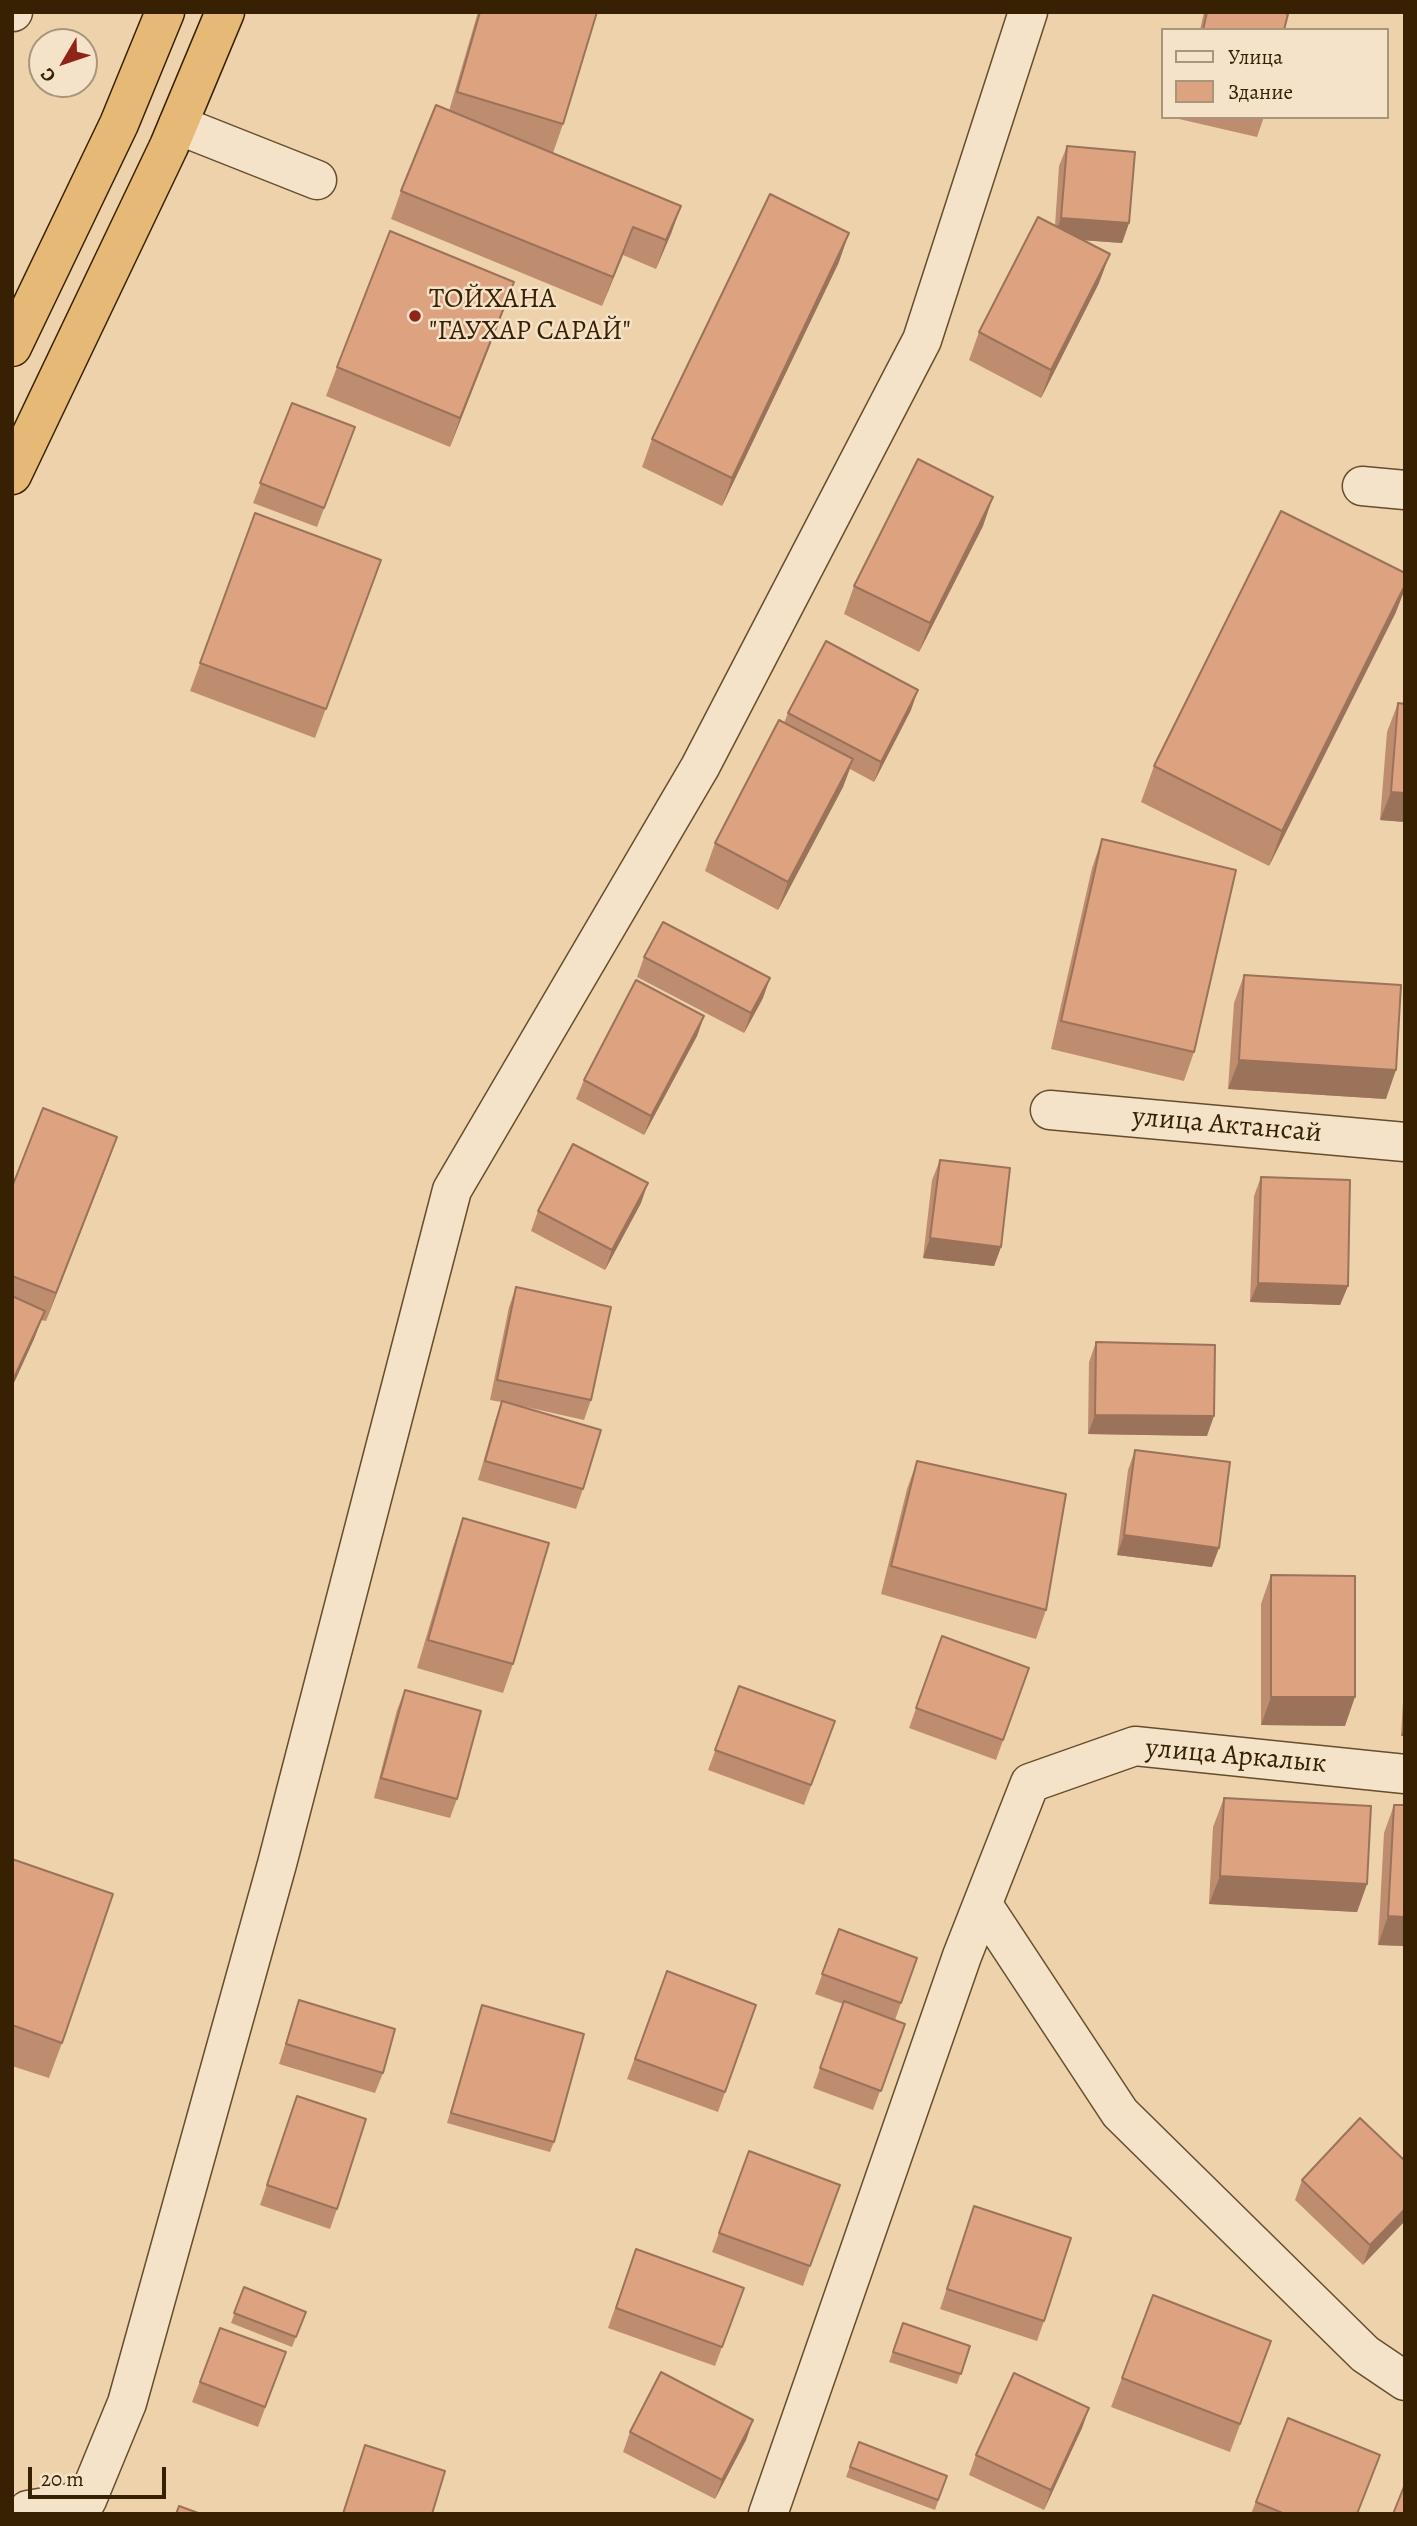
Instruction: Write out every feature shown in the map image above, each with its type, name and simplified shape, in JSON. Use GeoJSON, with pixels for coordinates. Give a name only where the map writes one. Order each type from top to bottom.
{"type":"FeatureCollection","features":[{"type":"Feature","properties":{"kind":"highway"},"geometry":{"type":"LineString","coordinates":[[12,347],[119,124],[165,12]]}},
{"type":"Feature","properties":{"kind":"highway"},"geometry":{"type":"LineString","coordinates":[[12,475],[178,125],[225,12]]}},
{"type":"Feature","properties":{"kind":"street"},"geometry":{"type":"LineString","coordinates":[[26,2514],[28,2510],[87,2500],[127,2403],[277,1864],[452,1190],[700,767],[922,340],[1028,12]]}},
{"type":"Feature","properties":{"kind":"street"},"geometry":{"type":"LineString","coordinates":[[178,125],[317,180]]}},
{"type":"Feature","properties":{"kind":"street"},"geometry":{"type":"LineString","coordinates":[[1362,486],[1405,490]]}},
{"type":"Feature","properties":{"kind":"street","name":"улица Актансай"},"geometry":{"type":"LineString","coordinates":[[1050,1110],[1405,1142]]}},
{"type":"Feature","properties":{"kind":"street","name":"улица Аркалык"},"geometry":{"type":"LineString","coordinates":[[983,1905],[1030,1783],[1135,1746],[1405,1774]]}},
{"type":"Feature","properties":{"kind":"street"},"geometry":{"type":"LineString","coordinates":[[983,1905],[1121,2113],[1365,2354],[1405,2381]]}},
{"type":"Feature","properties":{"kind":"street"},"geometry":{"type":"LineString","coordinates":[[768,2514],[983,1905]]}},
{"type":"Feature","properties":{"kind":"building"},"geometry":{"type":"Polygon","coordinates":[[[480,12],[597,12],[563,124],[457,92],[480,12]]]}},
{"type":"Feature","properties":{"kind":"building"},"geometry":{"type":"Polygon","coordinates":[[[1207,12],[1288,14],[1284,28],[1203,28],[1207,12]]]}},
{"type":"Feature","properties":{"kind":"building"},"geometry":{"type":"Polygon","coordinates":[[[436,105],[681,206],[666,240],[633,227],[613,277],[401,191],[436,105]]]}},
{"type":"Feature","properties":{"kind":"building"},"geometry":{"type":"Polygon","coordinates":[[[1067,146],[1135,152],[1129,223],[1061,218],[1067,146]]]}},
{"type":"Feature","properties":{"kind":"building"},"geometry":{"type":"Polygon","coordinates":[[[770,194],[849,233],[732,478],[652,439],[770,194]]]}},
{"type":"Feature","properties":{"kind":"building"},"geometry":{"type":"Polygon","coordinates":[[[1038,217],[1110,254],[1051,370],[979,332],[1038,217]]]}},
{"type":"Feature","properties":{"kind":"building"},"geometry":{"type":"Polygon","coordinates":[[[390,231],[514,282],[460,418],[337,367],[390,231]]]}},
{"type":"Feature","properties":{"kind":"building"},"geometry":{"type":"Polygon","coordinates":[[[292,403],[355,427],[324,508],[260,483],[292,403]]]}},
{"type":"Feature","properties":{"kind":"building"},"geometry":{"type":"Polygon","coordinates":[[[918,459],[993,497],[930,623],[854,586],[918,459]]]}},
{"type":"Feature","properties":{"kind":"building"},"geometry":{"type":"Polygon","coordinates":[[[1281,511],[1405,573],[1405,585],[1282,831],[1154,766],[1281,511]]]}},
{"type":"Feature","properties":{"kind":"building"},"geometry":{"type":"Polygon","coordinates":[[[255,513],[381,560],[326,709],[200,663],[255,513]]]}},
{"type":"Feature","properties":{"kind":"building"},"geometry":{"type":"Polygon","coordinates":[[[826,641],[918,690],[881,762],[788,713],[826,641]]]}},
{"type":"Feature","properties":{"kind":"building"},"geometry":{"type":"Polygon","coordinates":[[[1398,703],[1405,704],[1405,793],[1391,792],[1398,703]]]}},
{"type":"Feature","properties":{"kind":"building"},"geometry":{"type":"Polygon","coordinates":[[[779,720],[853,759],[788,882],[715,843],[779,720]]]}},
{"type":"Feature","properties":{"kind":"building"},"geometry":{"type":"Polygon","coordinates":[[[1102,839],[1236,870],[1194,1052],[1061,1021],[1102,839]]]}},
{"type":"Feature","properties":{"kind":"building"},"geometry":{"type":"Polygon","coordinates":[[[663,922],[770,978],[751,1013],[644,957],[663,922]]]}},
{"type":"Feature","properties":{"kind":"building"},"geometry":{"type":"Polygon","coordinates":[[[1244,975],[1401,985],[1396,1070],[1239,1060],[1244,975]]]}},
{"type":"Feature","properties":{"kind":"building"},"geometry":{"type":"Polygon","coordinates":[[[636,980],[704,1016],[651,1116],[584,1080],[636,980]]]}},
{"type":"Feature","properties":{"kind":"building"},"geometry":{"type":"Polygon","coordinates":[[[43,1108],[117,1137],[56,1293],[12,1276],[12,1187],[43,1108]]]}},
{"type":"Feature","properties":{"kind":"building"},"geometry":{"type":"Polygon","coordinates":[[[573,1144],[648,1183],[612,1250],[538,1211],[573,1144]]]}},
{"type":"Feature","properties":{"kind":"building"},"geometry":{"type":"Polygon","coordinates":[[[940,1160],[1010,1168],[1001,1247],[930,1238],[940,1160]]]}},
{"type":"Feature","properties":{"kind":"building"},"geometry":{"type":"Polygon","coordinates":[[[1261,1177],[1350,1180],[1348,1286],[1258,1283],[1261,1177]]]}},
{"type":"Feature","properties":{"kind":"building"},"geometry":{"type":"Polygon","coordinates":[[[516,1287],[611,1307],[591,1400],[497,1380],[516,1287]]]}},
{"type":"Feature","properties":{"kind":"building"},"geometry":{"type":"Polygon","coordinates":[[[12,1296],[45,1311],[12,1382],[12,1296]]]}},
{"type":"Feature","properties":{"kind":"building"},"geometry":{"type":"Polygon","coordinates":[[[1096,1342],[1215,1345],[1214,1416],[1095,1415],[1096,1342]]]}},
{"type":"Feature","properties":{"kind":"building"},"geometry":{"type":"Polygon","coordinates":[[[502,1401],[601,1430],[583,1489],[485,1461],[502,1401]]]}},
{"type":"Feature","properties":{"kind":"building"},"geometry":{"type":"Polygon","coordinates":[[[1135,1450],[1230,1462],[1219,1548],[1124,1535],[1135,1450]]]}},
{"type":"Feature","properties":{"kind":"building"},"geometry":{"type":"Polygon","coordinates":[[[917,1461],[1066,1494],[1046,1610],[891,1566],[917,1461]]]}},
{"type":"Feature","properties":{"kind":"building"},"geometry":{"type":"Polygon","coordinates":[[[463,1518],[549,1543],[513,1664],[428,1640],[463,1518]]]}},
{"type":"Feature","properties":{"kind":"building"},"geometry":{"type":"Polygon","coordinates":[[[1271,1575],[1355,1576],[1355,1697],[1271,1697],[1271,1575]]]}},
{"type":"Feature","properties":{"kind":"building"},"geometry":{"type":"Polygon","coordinates":[[[942,1636],[1029,1668],[1003,1740],[916,1708],[942,1636]]]}},
{"type":"Feature","properties":{"kind":"building"},"geometry":{"type":"Polygon","coordinates":[[[739,1686],[835,1721],[811,1785],[715,1750],[739,1686]]]}},
{"type":"Feature","properties":{"kind":"building"},"geometry":{"type":"Polygon","coordinates":[[[405,1690],[481,1711],[457,1799],[381,1778],[405,1690]]]}},
{"type":"Feature","properties":{"kind":"building"},"geometry":{"type":"Polygon","coordinates":[[[1224,1798],[1371,1806],[1367,1884],[1220,1876],[1224,1798]]]}},
{"type":"Feature","properties":{"kind":"building"},"geometry":{"type":"Polygon","coordinates":[[[1394,1805],[1405,1805],[1405,1917],[1388,1916],[1394,1805]]]}},
{"type":"Feature","properties":{"kind":"building"},"geometry":{"type":"Polygon","coordinates":[[[12,1859],[113,1894],[62,2043],[12,2025],[12,1859]]]}},
{"type":"Feature","properties":{"kind":"building"},"geometry":{"type":"Polygon","coordinates":[[[839,1929],[917,1958],[901,2003],[822,1974],[839,1929]]]}},
{"type":"Feature","properties":{"kind":"building"},"geometry":{"type":"Polygon","coordinates":[[[667,1971],[756,2005],[725,2092],[635,2059],[667,1971]]]}},
{"type":"Feature","properties":{"kind":"building"},"geometry":{"type":"Polygon","coordinates":[[[299,2000],[395,2029],[383,2073],[286,2044],[299,2000]]]}},
{"type":"Feature","properties":{"kind":"building"},"geometry":{"type":"Polygon","coordinates":[[[844,2001],[905,2024],[881,2091],[820,2068],[844,2001]]]}},
{"type":"Feature","properties":{"kind":"building"},"geometry":{"type":"Polygon","coordinates":[[[482,2005],[584,2034],[554,2142],[451,2113],[482,2005]]]}},
{"type":"Feature","properties":{"kind":"building"},"geometry":{"type":"Polygon","coordinates":[[[297,2096],[366,2119],[337,2209],[267,2185],[297,2096]]]}},
{"type":"Feature","properties":{"kind":"building"},"geometry":{"type":"Polygon","coordinates":[[[1360,2118],[1405,2161],[1405,2209],[1370,2245],[1302,2180],[1360,2118]]]}},
{"type":"Feature","properties":{"kind":"building"},"geometry":{"type":"Polygon","coordinates":[[[749,2151],[840,2185],[810,2266],[719,2233],[749,2151]]]}},
{"type":"Feature","properties":{"kind":"building"},"geometry":{"type":"Polygon","coordinates":[[[974,2206],[1071,2238],[1044,2321],[947,2289],[974,2206]]]}},
{"type":"Feature","properties":{"kind":"building"},"geometry":{"type":"Polygon","coordinates":[[[636,2249],[744,2288],[722,2347],[616,2308],[636,2249]]]}},
{"type":"Feature","properties":{"kind":"building"},"geometry":{"type":"Polygon","coordinates":[[[244,2287],[306,2312],[296,2337],[234,2313],[244,2287]]]}},
{"type":"Feature","properties":{"kind":"building"},"geometry":{"type":"Polygon","coordinates":[[[1153,2295],[1271,2341],[1240,2424],[1122,2378],[1153,2295]]]}},
{"type":"Feature","properties":{"kind":"building"},"geometry":{"type":"Polygon","coordinates":[[[903,2323],[970,2346],[961,2374],[893,2352],[903,2323]]]}},
{"type":"Feature","properties":{"kind":"building"},"geometry":{"type":"Polygon","coordinates":[[[220,2328],[286,2352],[265,2407],[200,2382],[220,2328]]]}},
{"type":"Feature","properties":{"kind":"building"},"geometry":{"type":"Polygon","coordinates":[[[661,2372],[753,2420],[722,2480],[630,2432],[661,2372]]]}},
{"type":"Feature","properties":{"kind":"building"},"geometry":{"type":"Polygon","coordinates":[[[1014,2373],[1089,2408],[1051,2490],[976,2455],[1014,2373]]]}},
{"type":"Feature","properties":{"kind":"building"},"geometry":{"type":"Polygon","coordinates":[[[1288,2418],[1380,2455],[1357,2514],[1285,2514],[1256,2502],[1288,2418]]]}},
{"type":"Feature","properties":{"kind":"building"},"geometry":{"type":"Polygon","coordinates":[[[859,2442],[947,2476],[938,2500],[850,2467],[859,2442]]]}},
{"type":"Feature","properties":{"kind":"building"},"geometry":{"type":"Polygon","coordinates":[[[365,2445],[445,2471],[432,2514],[343,2514],[365,2445]]]}},
{"type":"Feature","properties":{"kind":"building"},"geometry":{"type":"Polygon","coordinates":[[[1405,2484],[1405,2514],[1393,2514],[1405,2484]]]}},
{"type":"Feature","properties":{"kind":"building"},"geometry":{"type":"Polygon","coordinates":[[[179,2506],[201,2514],[176,2514],[179,2506]]]}},
{"type":"Feature","properties":{"kind":"place","name":"ТОЙХАНА \"ГАУХАР САРАЙ\""},"geometry":{"type":"Point","coordinates":[415,316]}}]}
